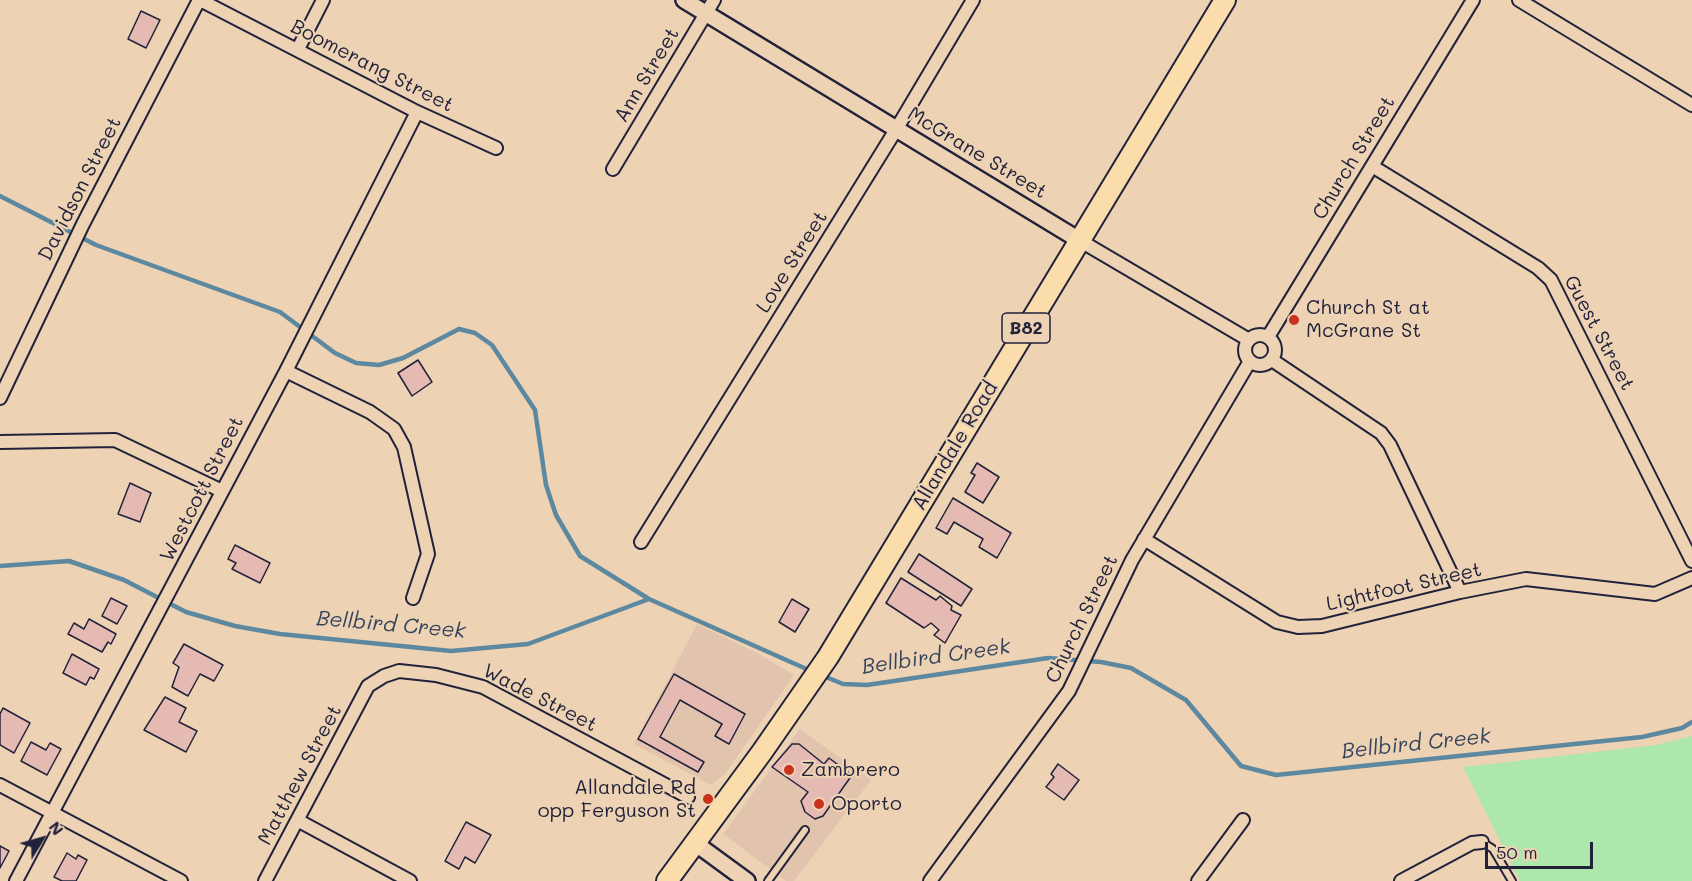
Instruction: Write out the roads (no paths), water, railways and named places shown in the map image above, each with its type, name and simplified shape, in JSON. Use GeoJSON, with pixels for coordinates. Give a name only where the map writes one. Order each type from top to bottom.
{"type":"FeatureCollection","features":[{"type":"Feature","properties":{"kind":"main road","name":"Allandale Road"},"geometry":{"type":"LineString","coordinates":[[667,881],[803,695],[828,657],[1225,0]]}},
{"type":"Feature","properties":{"kind":"street","name":"Boomerang Street"},"geometry":{"type":"LineString","coordinates":[[199,0],[417,112],[496,148]]}},
{"type":"Feature","properties":{"kind":"street","name":"Davidson Street"},"geometry":{"type":"LineString","coordinates":[[0,398],[83,224],[199,0]]}},
{"type":"Feature","properties":{"kind":"street"},"geometry":{"type":"LineString","coordinates":[[298,49],[323,0]]}},
{"type":"Feature","properties":{"kind":"street","name":"McGrane Street"},"geometry":{"type":"LineString","coordinates":[[684,0],[710,6],[897,128],[1079,240],[1249,340]]}},
{"type":"Feature","properties":{"kind":"street","name":"Love Street"},"geometry":{"type":"LineString","coordinates":[[641,542],[897,128],[973,0]]}},
{"type":"Feature","properties":{"kind":"street","name":"Church Street"},"geometry":{"type":"LineString","coordinates":[[1268,337],[1473,0]]}},
{"type":"Feature","properties":{"kind":"street"},"geometry":{"type":"LineString","coordinates":[[1519,0],[1692,105]]}},
{"type":"Feature","properties":{"kind":"street","name":"Ann Street"},"geometry":{"type":"LineString","coordinates":[[613,170],[710,6]]}},
{"type":"Feature","properties":{"kind":"street","name":"Westcott Street"},"geometry":{"type":"LineString","coordinates":[[16,881],[286,371],[417,112]]}},
{"type":"Feature","properties":{"kind":"street","name":"Guest Street"},"geometry":{"type":"LineString","coordinates":[[1372,166],[1538,268],[1551,280],[1692,561]]}},
{"type":"Feature","properties":{"kind":"street"},"geometry":{"type":"LineString","coordinates":[[1258,335],[1268,337],[1275,348],[1272,360],[1263,365],[1250,361],[1245,351],[1249,340],[1258,335]]}},
{"type":"Feature","properties":{"kind":"street"},"geometry":{"type":"LineString","coordinates":[[1272,360],[1381,433],[1390,445],[1460,592]]}},
{"type":"Feature","properties":{"kind":"street","name":"Church Street"},"geometry":{"type":"LineString","coordinates":[[930,881],[1058,708],[1077,676],[1117,588],[1144,539],[1250,361]]}},
{"type":"Feature","properties":{"kind":"street"},"geometry":{"type":"LineString","coordinates":[[286,371],[370,412],[394,429],[404,447],[428,554],[413,598]]}},
{"type":"Feature","properties":{"kind":"street"},"geometry":{"type":"LineString","coordinates":[[0,442],[115,440],[222,490]]}},
{"type":"Feature","properties":{"kind":"street","name":"Lightfoot Street"},"geometry":{"type":"LineString","coordinates":[[1144,539],[1277,622],[1298,627],[1322,626],[1460,592],[1526,579],[1544,579],[1655,594],[1692,578]]}},
{"type":"Feature","properties":{"kind":"street","name":"Wade Street"},"geometry":{"type":"LineString","coordinates":[[368,686],[384,676],[399,671],[436,675],[483,687],[688,797]]}},
{"type":"Feature","properties":{"kind":"street","name":"Matthew Street"},"geometry":{"type":"LineString","coordinates":[[265,881],[299,821],[368,686]]}},
{"type":"Feature","properties":{"kind":"street"},"geometry":{"type":"LineString","coordinates":[[0,785],[181,881]]}},
{"type":"Feature","properties":{"kind":"street"},"geometry":{"type":"LineString","coordinates":[[1198,881],[1243,820]]}},
{"type":"Feature","properties":{"kind":"street"},"geometry":{"type":"LineString","coordinates":[[299,821],[410,881]]}},
{"type":"Feature","properties":{"kind":"street"},"geometry":{"type":"LineString","coordinates":[[1401,881],[1472,843],[1482,842]]}},
{"type":"Feature","properties":{"kind":"street"},"geometry":{"type":"LineString","coordinates":[[695,843],[747,881]]}},
{"type":"Feature","properties":{"kind":"lane"},"geometry":{"type":"LineString","coordinates":[[768,881],[805,830]]}},
{"type":"Feature","properties":{"kind":"lane"},"geometry":{"type":"LineString","coordinates":[[1482,842],[1493,849],[1512,881]]}},
{"type":"Feature","properties":{"kind":"waterway"},"geometry":{"type":"LineString","coordinates":[[0,196],[96,245],[280,312],[335,353],[356,363],[379,365],[403,358],[459,329],[475,333],[492,345],[535,410],[546,485],[556,515],[580,556],[649,599]]}},
{"type":"Feature","properties":{"kind":"waterway","name":"Bellbird Creek"},"geometry":{"type":"LineString","coordinates":[[0,566],[69,561],[124,580],[186,612],[235,626],[280,634],[451,651],[528,644],[649,599],[811,671]]}},
{"type":"Feature","properties":{"kind":"waterway","name":"Bellbird Creek"},"geometry":{"type":"LineString","coordinates":[[821,675],[843,684],[867,685],[1048,658],[1101,662],[1131,668],[1186,700],[1241,766],[1276,775],[1642,737],[1682,728],[1692,722]]}},
{"type":"Feature","properties":{"kind":"place","name":"Church St at McGrane St"},"geometry":{"type":"Point","coordinates":[1294,320]}},
{"type":"Feature","properties":{"kind":"place","name":"Zambrero"},"geometry":{"type":"Point","coordinates":[789,770]}},
{"type":"Feature","properties":{"kind":"place","name":"Allandale Rd opp Ferguson St"},"geometry":{"type":"Point","coordinates":[708,799]}},
{"type":"Feature","properties":{"kind":"place","name":"Oporto"},"geometry":{"type":"Point","coordinates":[819,804]}}]}
